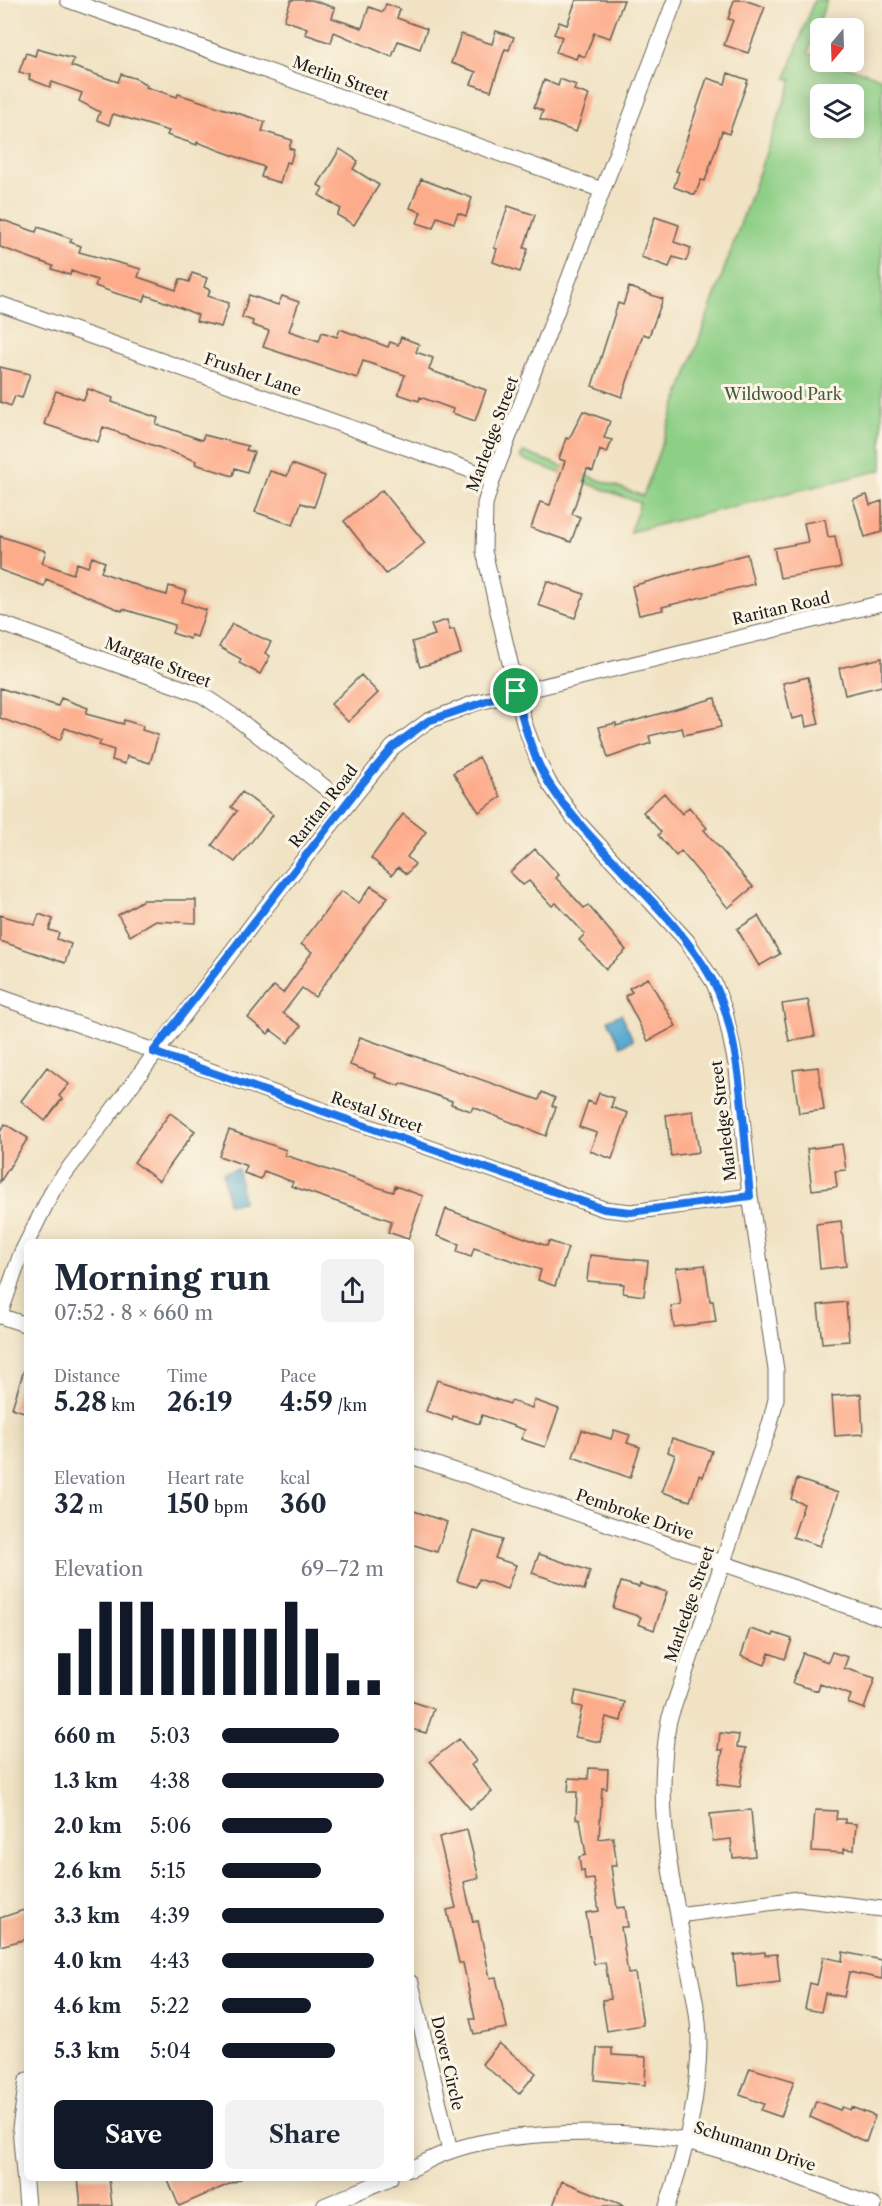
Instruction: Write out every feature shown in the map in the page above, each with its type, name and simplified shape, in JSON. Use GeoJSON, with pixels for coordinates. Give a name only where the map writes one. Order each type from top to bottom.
{"type":"FeatureCollection","features":[{"type":"Feature","properties":{"kind":"street","name":"Merlin Street"},"geometry":{"type":"LineString","coordinates":[[68,0],[602,190]]}},
{"type":"Feature","properties":{"kind":"street","name":"Marledge Street"},"geometry":{"type":"LineString","coordinates":[[667,2206],[687,2141],[697,2082],[699,2039],[661,1807],[663,1750],[669,1719],[770,1424],[776,1399],[776,1370],[750,1196],[736,1069],[725,1012],[714,983],[674,926],[574,818],[549,783],[524,723],[484,551],[485,504],[493,478],[675,0]]}},
{"type":"Feature","properties":{"kind":"street","name":"Frusher Lane"},"geometry":{"type":"LineString","coordinates":[[0,304],[493,478]]}},
{"type":"Feature","properties":{"kind":"street","name":"Raritan Road"},"geometry":{"type":"LineString","coordinates":[[28,1239],[48,1198],[153,1052],[393,747],[428,721],[516,691],[882,603]]}},
{"type":"Feature","properties":{"kind":"street","name":"Margate Street"},"geometry":{"type":"LineString","coordinates":[[0,623],[202,695],[235,717],[346,804]]}},
{"type":"Feature","properties":{"kind":"street","name":"Restal Street"},"geometry":{"type":"LineString","coordinates":[[0,997],[604,1209],[631,1212],[750,1196]]}},
{"type":"Feature","properties":{"kind":"street","name":"Raritan Road"},"geometry":{"type":"LineString","coordinates":[[0,1315],[24,1248]]}},
{"type":"Feature","properties":{"kind":"street"},"geometry":{"type":"LineString","coordinates":[[0,1315],[24,1324]]}},
{"type":"Feature","properties":{"kind":"street","name":"Pembroke Drive"},"geometry":{"type":"LineString","coordinates":[[414,1457],[882,1618]]}},
{"type":"Feature","properties":{"kind":"street"},"geometry":{"type":"LineString","coordinates":[[678,1915],[798,1899],[882,1909]]}},
{"type":"Feature","properties":{"kind":"street","name":"Dover Circle"},"geometry":{"type":"LineString","coordinates":[[414,1996],[450,2151]]}},
{"type":"Feature","properties":{"kind":"street"},"geometry":{"type":"LineString","coordinates":[[24,2101],[20,2128],[24,2173]]}},
{"type":"Feature","properties":{"kind":"street","name":"Schumann Drive"},"geometry":{"type":"LineString","coordinates":[[414,2168],[450,2151],[521,2137],[620,2134],[687,2141],[762,2163],[874,2206]]}},
{"type":"Feature","properties":{"kind":"street"},"geometry":{"type":"LineString","coordinates":[[25,2181],[27,2206]]}},
{"type":"Feature","properties":{"kind":"street"},"geometry":{"type":"LineString","coordinates":[[324,2206],[383,2181]]}},
{"type":"Feature","properties":{"kind":"green space","name":"Wildwood Park"},"geometry":{"type":"Polygon","coordinates":[[[814,0],[827,0],[821,18],[810,18],[808,53],[810,54],[810,72],[864,72],[882,78],[882,470],[630,532],[640,503],[520,458],[523,452],[643,496],[792,80],[786,78],[814,0]]]}},
{"type":"Feature","properties":{"kind":"water"},"geometry":{"type":"Polygon","coordinates":[[[621,1014],[633,1040],[621,1046],[608,1020],[621,1014]]]}},
{"type":"Feature","properties":{"kind":"water"},"geometry":{"type":"Polygon","coordinates":[[[238,1169],[243,1202],[228,1204],[223,1172],[238,1169]]]}},
{"type":"Feature","properties":{"kind":"building"},"geometry":{"type":"Polygon","coordinates":[[[291,0],[312,0],[335,8],[332,18],[362,28],[369,7],[383,12],[386,4],[400,9],[397,18],[427,29],[420,49],[398,41],[392,57],[334,32],[331,43],[305,34],[307,28],[284,20],[291,0]]]}},
{"type":"Feature","properties":{"kind":"building"},"geometry":{"type":"Polygon","coordinates":[[[576,0],[624,0],[610,38],[594,33],[585,57],[578,54],[576,59],[556,52],[562,37],[554,34],[559,22],[567,25],[576,0]]]}},
{"type":"Feature","properties":{"kind":"building"},"geometry":{"type":"Polygon","coordinates":[[[734,0],[744,0],[765,7],[748,53],[724,45],[733,20],[728,19],[734,0]]]}},
{"type":"Feature","properties":{"kind":"building"},"geometry":{"type":"Polygon","coordinates":[[[496,31],[514,37],[509,50],[505,49],[491,91],[471,84],[476,72],[451,63],[461,34],[492,44],[496,31]]]}},
{"type":"Feature","properties":{"kind":"building"},"geometry":{"type":"Polygon","coordinates":[[[37,49],[74,59],[71,66],[118,82],[121,74],[137,79],[147,85],[146,87],[177,97],[178,94],[265,122],[262,131],[292,140],[289,148],[294,150],[290,163],[286,162],[280,183],[261,177],[264,167],[197,142],[197,145],[167,135],[169,131],[113,114],[109,125],[97,120],[100,112],[79,101],[82,93],[52,82],[50,87],[29,79],[30,75],[19,72],[26,53],[35,56],[37,49]]]}},
{"type":"Feature","properties":{"kind":"building"},"geometry":{"type":"Polygon","coordinates":[[[728,73],[748,80],[729,134],[722,131],[705,181],[701,180],[695,195],[674,187],[679,172],[676,171],[707,78],[725,84],[728,73]]]}},
{"type":"Feature","properties":{"kind":"building"},"geometry":{"type":"Polygon","coordinates":[[[560,79],[576,85],[574,90],[589,95],[576,132],[540,119],[543,111],[534,107],[544,80],[558,86],[560,79]]]}},
{"type":"Feature","properties":{"kind":"building"},"geometry":{"type":"Polygon","coordinates":[[[340,149],[358,161],[353,169],[379,185],[354,225],[337,215],[341,209],[319,195],[323,188],[318,185],[340,149]]]}},
{"type":"Feature","properties":{"kind":"building"},"geometry":{"type":"Polygon","coordinates":[[[421,179],[472,198],[466,216],[458,213],[454,223],[437,217],[433,228],[417,223],[421,212],[410,208],[421,179]]]}},
{"type":"Feature","properties":{"kind":"building"},"geometry":{"type":"Polygon","coordinates":[[[508,206],[535,215],[524,248],[528,249],[520,272],[493,262],[497,249],[494,248],[508,206]]]}},
{"type":"Feature","properties":{"kind":"building"},"geometry":{"type":"Polygon","coordinates":[[[655,217],[679,225],[674,242],[691,248],[686,261],[673,257],[669,267],[641,257],[655,217]]]}},
{"type":"Feature","properties":{"kind":"building"},"geometry":{"type":"Polygon","coordinates":[[[0,219],[36,232],[38,227],[72,239],[70,242],[81,246],[79,252],[141,269],[138,277],[176,290],[180,279],[189,282],[192,273],[207,278],[204,287],[210,290],[208,296],[229,303],[221,327],[196,321],[198,315],[171,304],[146,295],[144,301],[118,294],[95,286],[97,280],[71,271],[70,275],[52,269],[53,266],[0,247],[0,219]]]}},
{"type":"Feature","properties":{"kind":"building"},"geometry":{"type":"Polygon","coordinates":[[[629,287],[663,299],[649,336],[643,334],[622,397],[592,386],[618,303],[623,305],[629,287]]]}},
{"type":"Feature","properties":{"kind":"building"},"geometry":{"type":"Polygon","coordinates":[[[249,295],[278,305],[282,296],[299,302],[289,331],[319,341],[322,332],[337,337],[340,329],[388,347],[390,342],[398,345],[401,337],[419,344],[416,352],[433,358],[429,370],[486,390],[475,421],[452,413],[453,409],[420,397],[419,401],[398,394],[405,375],[363,361],[357,378],[263,347],[269,331],[252,325],[253,321],[242,317],[249,295]]]}},
{"type":"Feature","properties":{"kind":"building"},"geometry":{"type":"Polygon","coordinates":[[[0,367],[30,374],[22,398],[15,396],[11,406],[0,402],[0,367]]]}},
{"type":"Feature","properties":{"kind":"building"},"geometry":{"type":"Polygon","coordinates":[[[88,389],[113,398],[112,402],[158,418],[156,424],[202,440],[204,435],[248,446],[246,450],[254,452],[247,472],[235,468],[233,476],[195,464],[196,461],[103,427],[98,442],[44,424],[56,391],[84,400],[88,389]]]}},
{"type":"Feature","properties":{"kind":"building"},"geometry":{"type":"Polygon","coordinates":[[[583,411],[610,421],[604,438],[612,440],[607,453],[600,450],[593,471],[587,469],[572,514],[580,517],[571,542],[531,528],[540,502],[550,505],[565,461],[559,459],[566,438],[569,439],[583,411]]]}},
{"type":"Feature","properties":{"kind":"building"},"geometry":{"type":"Polygon","coordinates":[[[292,464],[325,476],[314,507],[301,503],[293,525],[255,512],[270,471],[287,476],[292,464]]]}},
{"type":"Feature","properties":{"kind":"building"},"geometry":{"type":"Polygon","coordinates":[[[382,490],[425,543],[386,574],[344,521],[382,490]]]}},
{"type":"Feature","properties":{"kind":"building"},"geometry":{"type":"Polygon","coordinates":[[[867,495],[870,505],[882,501],[882,532],[865,537],[853,499],[867,495]]]}},
{"type":"Feature","properties":{"kind":"building"},"geometry":{"type":"Polygon","coordinates":[[[825,519],[828,537],[835,536],[841,568],[780,578],[774,548],[808,542],[804,523],[825,519]]]}},
{"type":"Feature","properties":{"kind":"building"},"geometry":{"type":"Polygon","coordinates":[[[0,536],[46,551],[42,563],[73,574],[77,563],[88,567],[92,557],[105,562],[101,572],[152,591],[167,595],[169,586],[186,591],[182,602],[206,610],[197,637],[191,635],[190,639],[172,633],[175,625],[123,609],[122,611],[46,579],[44,586],[0,570],[0,536]]]}},
{"type":"Feature","properties":{"kind":"building"},"geometry":{"type":"Polygon","coordinates":[[[747,554],[754,584],[639,615],[632,586],[747,554]]]}},
{"type":"Feature","properties":{"kind":"building"},"geometry":{"type":"Polygon","coordinates":[[[547,581],[584,594],[575,618],[538,605],[547,581]]]}},
{"type":"Feature","properties":{"kind":"building"},"geometry":{"type":"Polygon","coordinates":[[[447,620],[450,630],[454,629],[461,654],[420,667],[412,642],[435,635],[431,625],[447,620]]]}},
{"type":"Feature","properties":{"kind":"building"},"geometry":{"type":"Polygon","coordinates":[[[232,624],[271,642],[265,653],[270,656],[260,674],[239,663],[241,659],[219,647],[232,624]]]}},
{"type":"Feature","properties":{"kind":"building"},"geometry":{"type":"Polygon","coordinates":[[[882,658],[882,686],[845,695],[839,668],[882,658]]]}},
{"type":"Feature","properties":{"kind":"building"},"geometry":{"type":"Polygon","coordinates":[[[361,675],[378,693],[348,722],[331,704],[361,675]]]}},
{"type":"Feature","properties":{"kind":"building"},"geometry":{"type":"Polygon","coordinates":[[[808,677],[819,724],[806,727],[804,716],[792,719],[783,683],[808,677]]]}},
{"type":"Feature","properties":{"kind":"building"},"geometry":{"type":"Polygon","coordinates":[[[0,688],[58,706],[61,698],[88,708],[86,714],[123,724],[124,720],[143,726],[142,730],[158,735],[150,763],[127,756],[125,764],[112,760],[114,750],[99,745],[101,741],[65,728],[60,740],[0,718],[0,688]]]}},
{"type":"Feature","properties":{"kind":"building"},"geometry":{"type":"Polygon","coordinates":[[[715,698],[721,727],[684,735],[682,728],[649,736],[651,743],[608,758],[599,727],[616,723],[616,726],[715,698]]]}},
{"type":"Feature","properties":{"kind":"building"},"geometry":{"type":"Polygon","coordinates":[[[479,757],[501,797],[479,812],[453,773],[479,757]]]}},
{"type":"Feature","properties":{"kind":"building"},"geometry":{"type":"Polygon","coordinates":[[[242,792],[273,815],[235,862],[212,845],[237,811],[231,807],[242,792]]]}},
{"type":"Feature","properties":{"kind":"building"},"geometry":{"type":"Polygon","coordinates":[[[664,793],[682,814],[689,807],[707,828],[704,830],[753,887],[728,908],[681,851],[676,856],[658,835],[661,832],[643,812],[664,793]]]}},
{"type":"Feature","properties":{"kind":"building"},"geometry":{"type":"Polygon","coordinates":[[[403,814],[426,832],[407,857],[415,864],[407,874],[398,867],[392,875],[371,858],[403,814]]]}},
{"type":"Feature","properties":{"kind":"building"},"geometry":{"type":"Polygon","coordinates":[[[535,849],[559,875],[556,878],[584,908],[588,905],[626,950],[606,969],[579,940],[585,934],[556,903],[552,906],[529,881],[523,885],[510,872],[535,849]]]}},
{"type":"Feature","properties":{"kind":"building"},"geometry":{"type":"Polygon","coordinates":[[[371,886],[388,897],[315,997],[302,988],[283,1013],[301,1026],[288,1043],[271,1030],[268,1034],[248,1018],[274,986],[283,993],[312,952],[301,944],[341,891],[359,903],[371,886]]]}},
{"type":"Feature","properties":{"kind":"building"},"geometry":{"type":"Polygon","coordinates":[[[143,900],[196,900],[196,923],[154,921],[130,936],[118,915],[143,900]]]}},
{"type":"Feature","properties":{"kind":"building"},"geometry":{"type":"Polygon","coordinates":[[[39,914],[53,919],[49,930],[59,933],[57,939],[71,944],[65,963],[0,941],[0,915],[35,925],[39,914]]]}},
{"type":"Feature","properties":{"kind":"building"},"geometry":{"type":"Polygon","coordinates":[[[758,916],[780,954],[759,966],[737,929],[758,916]]]}},
{"type":"Feature","properties":{"kind":"building"},"geometry":{"type":"Polygon","coordinates":[[[648,978],[676,1026],[648,1041],[625,996],[632,992],[629,988],[648,978]]]}},
{"type":"Feature","properties":{"kind":"building"},"geometry":{"type":"Polygon","coordinates":[[[808,1000],[815,1036],[789,1041],[782,1004],[808,1000]]]}},
{"type":"Feature","properties":{"kind":"building"},"geometry":{"type":"Polygon","coordinates":[[[360,1037],[539,1100],[542,1092],[555,1098],[552,1106],[556,1107],[546,1136],[473,1107],[471,1111],[451,1104],[452,1101],[401,1083],[400,1086],[374,1077],[375,1074],[350,1065],[360,1037]]]}},
{"type":"Feature","properties":{"kind":"building"},"geometry":{"type":"Polygon","coordinates":[[[47,1067],[69,1084],[59,1096],[62,1099],[45,1121],[21,1101],[47,1067]]]}},
{"type":"Feature","properties":{"kind":"building"},"geometry":{"type":"Polygon","coordinates":[[[818,1067],[824,1110],[799,1113],[793,1070],[818,1067]]]}},
{"type":"Feature","properties":{"kind":"building"},"geometry":{"type":"Polygon","coordinates":[[[599,1093],[614,1098],[611,1107],[628,1113],[612,1159],[590,1151],[597,1133],[579,1127],[588,1101],[595,1104],[599,1093]]]}},
{"type":"Feature","properties":{"kind":"building"},"geometry":{"type":"Polygon","coordinates":[[[693,1111],[699,1152],[671,1156],[666,1115],[693,1111]]]}},
{"type":"Feature","properties":{"kind":"building"},"geometry":{"type":"Polygon","coordinates":[[[170,1113],[195,1131],[159,1181],[134,1162],[170,1113]]]}},
{"type":"Feature","properties":{"kind":"building"},"geometry":{"type":"Polygon","coordinates":[[[5,1124],[28,1138],[0,1182],[0,1132],[5,1124]]]}},
{"type":"Feature","properties":{"kind":"building"},"geometry":{"type":"Polygon","coordinates":[[[229,1130],[286,1150],[285,1155],[374,1186],[393,1192],[395,1186],[423,1196],[408,1239],[388,1232],[392,1221],[291,1186],[293,1182],[264,1171],[261,1179],[244,1173],[247,1166],[219,1156],[229,1130]]]}},
{"type":"Feature","properties":{"kind":"building"},"geometry":{"type":"Polygon","coordinates":[[[842,1144],[846,1170],[835,1171],[837,1187],[812,1190],[807,1149],[842,1144]]]}},
{"type":"Feature","properties":{"kind":"building"},"geometry":{"type":"Polygon","coordinates":[[[446,1209],[547,1246],[549,1241],[568,1248],[555,1286],[538,1280],[541,1270],[474,1248],[471,1257],[457,1252],[459,1244],[437,1236],[446,1209]]]}},
{"type":"Feature","properties":{"kind":"building"},"geometry":{"type":"Polygon","coordinates":[[[841,1221],[846,1266],[820,1269],[816,1224],[841,1221]]]}},
{"type":"Feature","properties":{"kind":"building"},"geometry":{"type":"Polygon","coordinates":[[[590,1255],[648,1261],[644,1296],[623,1293],[624,1284],[587,1281],[590,1255]]]}},
{"type":"Feature","properties":{"kind":"building"},"geometry":{"type":"Polygon","coordinates":[[[705,1265],[710,1301],[713,1301],[716,1322],[674,1327],[671,1306],[681,1305],[676,1268],[705,1265]]]}},
{"type":"Feature","properties":{"kind":"building"},"geometry":{"type":"Polygon","coordinates":[[[846,1302],[849,1341],[822,1343],[818,1305],[846,1302]]]}},
{"type":"Feature","properties":{"kind":"building"},"geometry":{"type":"Polygon","coordinates":[[[24,1370],[24,1412],[12,1408],[24,1370]]]}},
{"type":"Feature","properties":{"kind":"building"},"geometry":{"type":"Polygon","coordinates":[[[437,1380],[510,1404],[511,1401],[532,1408],[534,1400],[559,1409],[545,1447],[521,1439],[525,1430],[482,1415],[479,1424],[453,1416],[452,1420],[426,1411],[437,1380]]]}},
{"type":"Feature","properties":{"kind":"building"},"geometry":{"type":"Polygon","coordinates":[[[861,1394],[863,1434],[835,1436],[832,1396],[861,1394]]]}},
{"type":"Feature","properties":{"kind":"building"},"geometry":{"type":"Polygon","coordinates":[[[582,1430],[611,1439],[614,1430],[630,1435],[627,1443],[640,1447],[630,1478],[573,1457],[582,1430]]]}},
{"type":"Feature","properties":{"kind":"building"},"geometry":{"type":"Polygon","coordinates":[[[672,1438],[712,1451],[703,1477],[699,1475],[690,1501],[662,1492],[675,1455],[668,1452],[672,1438]]]}},
{"type":"Feature","properties":{"kind":"building"},"geometry":{"type":"Polygon","coordinates":[[[797,1479],[838,1493],[820,1546],[793,1537],[804,1504],[791,1499],[797,1479]]]}},
{"type":"Feature","properties":{"kind":"building"},"geometry":{"type":"Polygon","coordinates":[[[414,1511],[447,1522],[437,1552],[414,1545],[414,1511]]]}},
{"type":"Feature","properties":{"kind":"building"},"geometry":{"type":"Polygon","coordinates":[[[474,1531],[502,1540],[495,1558],[516,1565],[507,1589],[479,1579],[476,1587],[457,1581],[474,1531]]]}},
{"type":"Feature","properties":{"kind":"building"},"geometry":{"type":"Polygon","coordinates":[[[539,1554],[590,1571],[584,1590],[532,1573],[539,1554]]]}},
{"type":"Feature","properties":{"kind":"building"},"geometry":{"type":"Polygon","coordinates":[[[621,1582],[639,1587],[640,1584],[667,1592],[654,1630],[638,1624],[641,1617],[613,1608],[621,1582]]]}},
{"type":"Feature","properties":{"kind":"building"},"geometry":{"type":"Polygon","coordinates":[[[750,1629],[792,1639],[785,1659],[769,1653],[765,1665],[741,1656],[750,1629]]]}},
{"type":"Feature","properties":{"kind":"building"},"geometry":{"type":"Polygon","coordinates":[[[832,1652],[848,1657],[844,1668],[875,1678],[864,1709],[848,1703],[851,1695],[820,1684],[818,1691],[792,1683],[803,1653],[828,1662],[832,1652]]]}},
{"type":"Feature","properties":{"kind":"building"},"geometry":{"type":"Polygon","coordinates":[[[576,1691],[625,1702],[621,1721],[606,1717],[600,1742],[575,1737],[582,1707],[573,1705],[576,1691]]]}},
{"type":"Feature","properties":{"kind":"building"},"geometry":{"type":"Polygon","coordinates":[[[414,1702],[434,1709],[426,1733],[414,1730],[414,1702]]]}},
{"type":"Feature","properties":{"kind":"building"},"geometry":{"type":"Polygon","coordinates":[[[720,1733],[739,1735],[737,1747],[746,1748],[740,1787],[717,1784],[723,1750],[718,1750],[720,1733]]]}},
{"type":"Feature","properties":{"kind":"building"},"geometry":{"type":"Polygon","coordinates":[[[459,1739],[476,1761],[471,1765],[492,1792],[470,1809],[430,1761],[459,1739]]]}},
{"type":"Feature","properties":{"kind":"building"},"geometry":{"type":"Polygon","coordinates":[[[589,1768],[608,1769],[607,1789],[602,1788],[599,1839],[613,1837],[617,1866],[611,1866],[617,1908],[625,1907],[628,1927],[621,1927],[628,1974],[635,1973],[643,2025],[607,2031],[602,2000],[611,1999],[605,1962],[594,1964],[586,1913],[599,1911],[594,1879],[585,1880],[584,1870],[581,1871],[579,1857],[586,1855],[580,1819],[576,1819],[577,1792],[568,1792],[569,1778],[588,1779],[589,1768]]]}},
{"type":"Feature","properties":{"kind":"building"},"geometry":{"type":"Polygon","coordinates":[[[751,1810],[755,1856],[733,1858],[731,1839],[713,1841],[710,1814],[751,1810]]]}},
{"type":"Feature","properties":{"kind":"building"},"geometry":{"type":"Polygon","coordinates":[[[815,1810],[837,1811],[836,1819],[845,1819],[845,1823],[856,1824],[854,1850],[844,1849],[844,1853],[812,1851],[815,1810]]]}},
{"type":"Feature","properties":{"kind":"building"},"geometry":{"type":"Polygon","coordinates":[[[467,1830],[479,1878],[464,1882],[473,1922],[478,1921],[490,1978],[496,1977],[507,2028],[474,2034],[470,2019],[475,2019],[463,1963],[459,1963],[447,1910],[456,1908],[439,1837],[467,1830]]]}},
{"type":"Feature","properties":{"kind":"building"},"geometry":{"type":"Polygon","coordinates":[[[24,1910],[24,1940],[0,1946],[0,1918],[24,1910]]]}},
{"type":"Feature","properties":{"kind":"building"},"geometry":{"type":"Polygon","coordinates":[[[765,1952],[765,1955],[777,1954],[780,1982],[737,1987],[734,1955],[765,1952]]]}},
{"type":"Feature","properties":{"kind":"building"},"geometry":{"type":"Polygon","coordinates":[[[843,1952],[882,1960],[882,1979],[849,1972],[844,1997],[825,1993],[821,2012],[805,2009],[810,1983],[817,1985],[823,1957],[842,1961],[843,1952]]]}},
{"type":"Feature","properties":{"kind":"building"},"geometry":{"type":"Polygon","coordinates":[[[499,2043],[536,2073],[519,2094],[482,2064],[499,2043]]]}},
{"type":"Feature","properties":{"kind":"building"},"geometry":{"type":"Polygon","coordinates":[[[597,2048],[612,2048],[612,2055],[646,2057],[645,2085],[595,2080],[597,2048]]]}},
{"type":"Feature","properties":{"kind":"building"},"geometry":{"type":"Polygon","coordinates":[[[750,2068],[794,2081],[781,2117],[761,2110],[764,2104],[740,2095],[750,2068]]]}},
{"type":"Feature","properties":{"kind":"building"},"geometry":{"type":"Polygon","coordinates":[[[816,2101],[840,2110],[842,2107],[850,2110],[851,2107],[875,2116],[866,2142],[810,2117],[816,2101]]]}},
{"type":"Feature","properties":{"kind":"building"},"geometry":{"type":"Polygon","coordinates":[[[78,2181],[109,2181],[112,2206],[81,2206],[78,2181]]]}},
{"type":"Feature","properties":{"kind":"building"},"geometry":{"type":"Polygon","coordinates":[[[168,2181],[236,2181],[179,2206],[168,2181]]]}},
{"type":"Feature","properties":{"kind":"building"},"geometry":{"type":"Polygon","coordinates":[[[562,2181],[623,2205],[623,2206],[553,2206],[562,2181]]]}},
{"type":"Feature","properties":{"kind":"route"},"geometry":{"type":"LineString","coordinates":[[516,691],[524,723],[549,783],[574,818],[687,941],[714,983],[725,1012],[736,1069],[750,1196],[631,1212],[604,1209],[153,1052],[356,791],[393,747],[428,721],[475,703],[516,691]]}}]}
